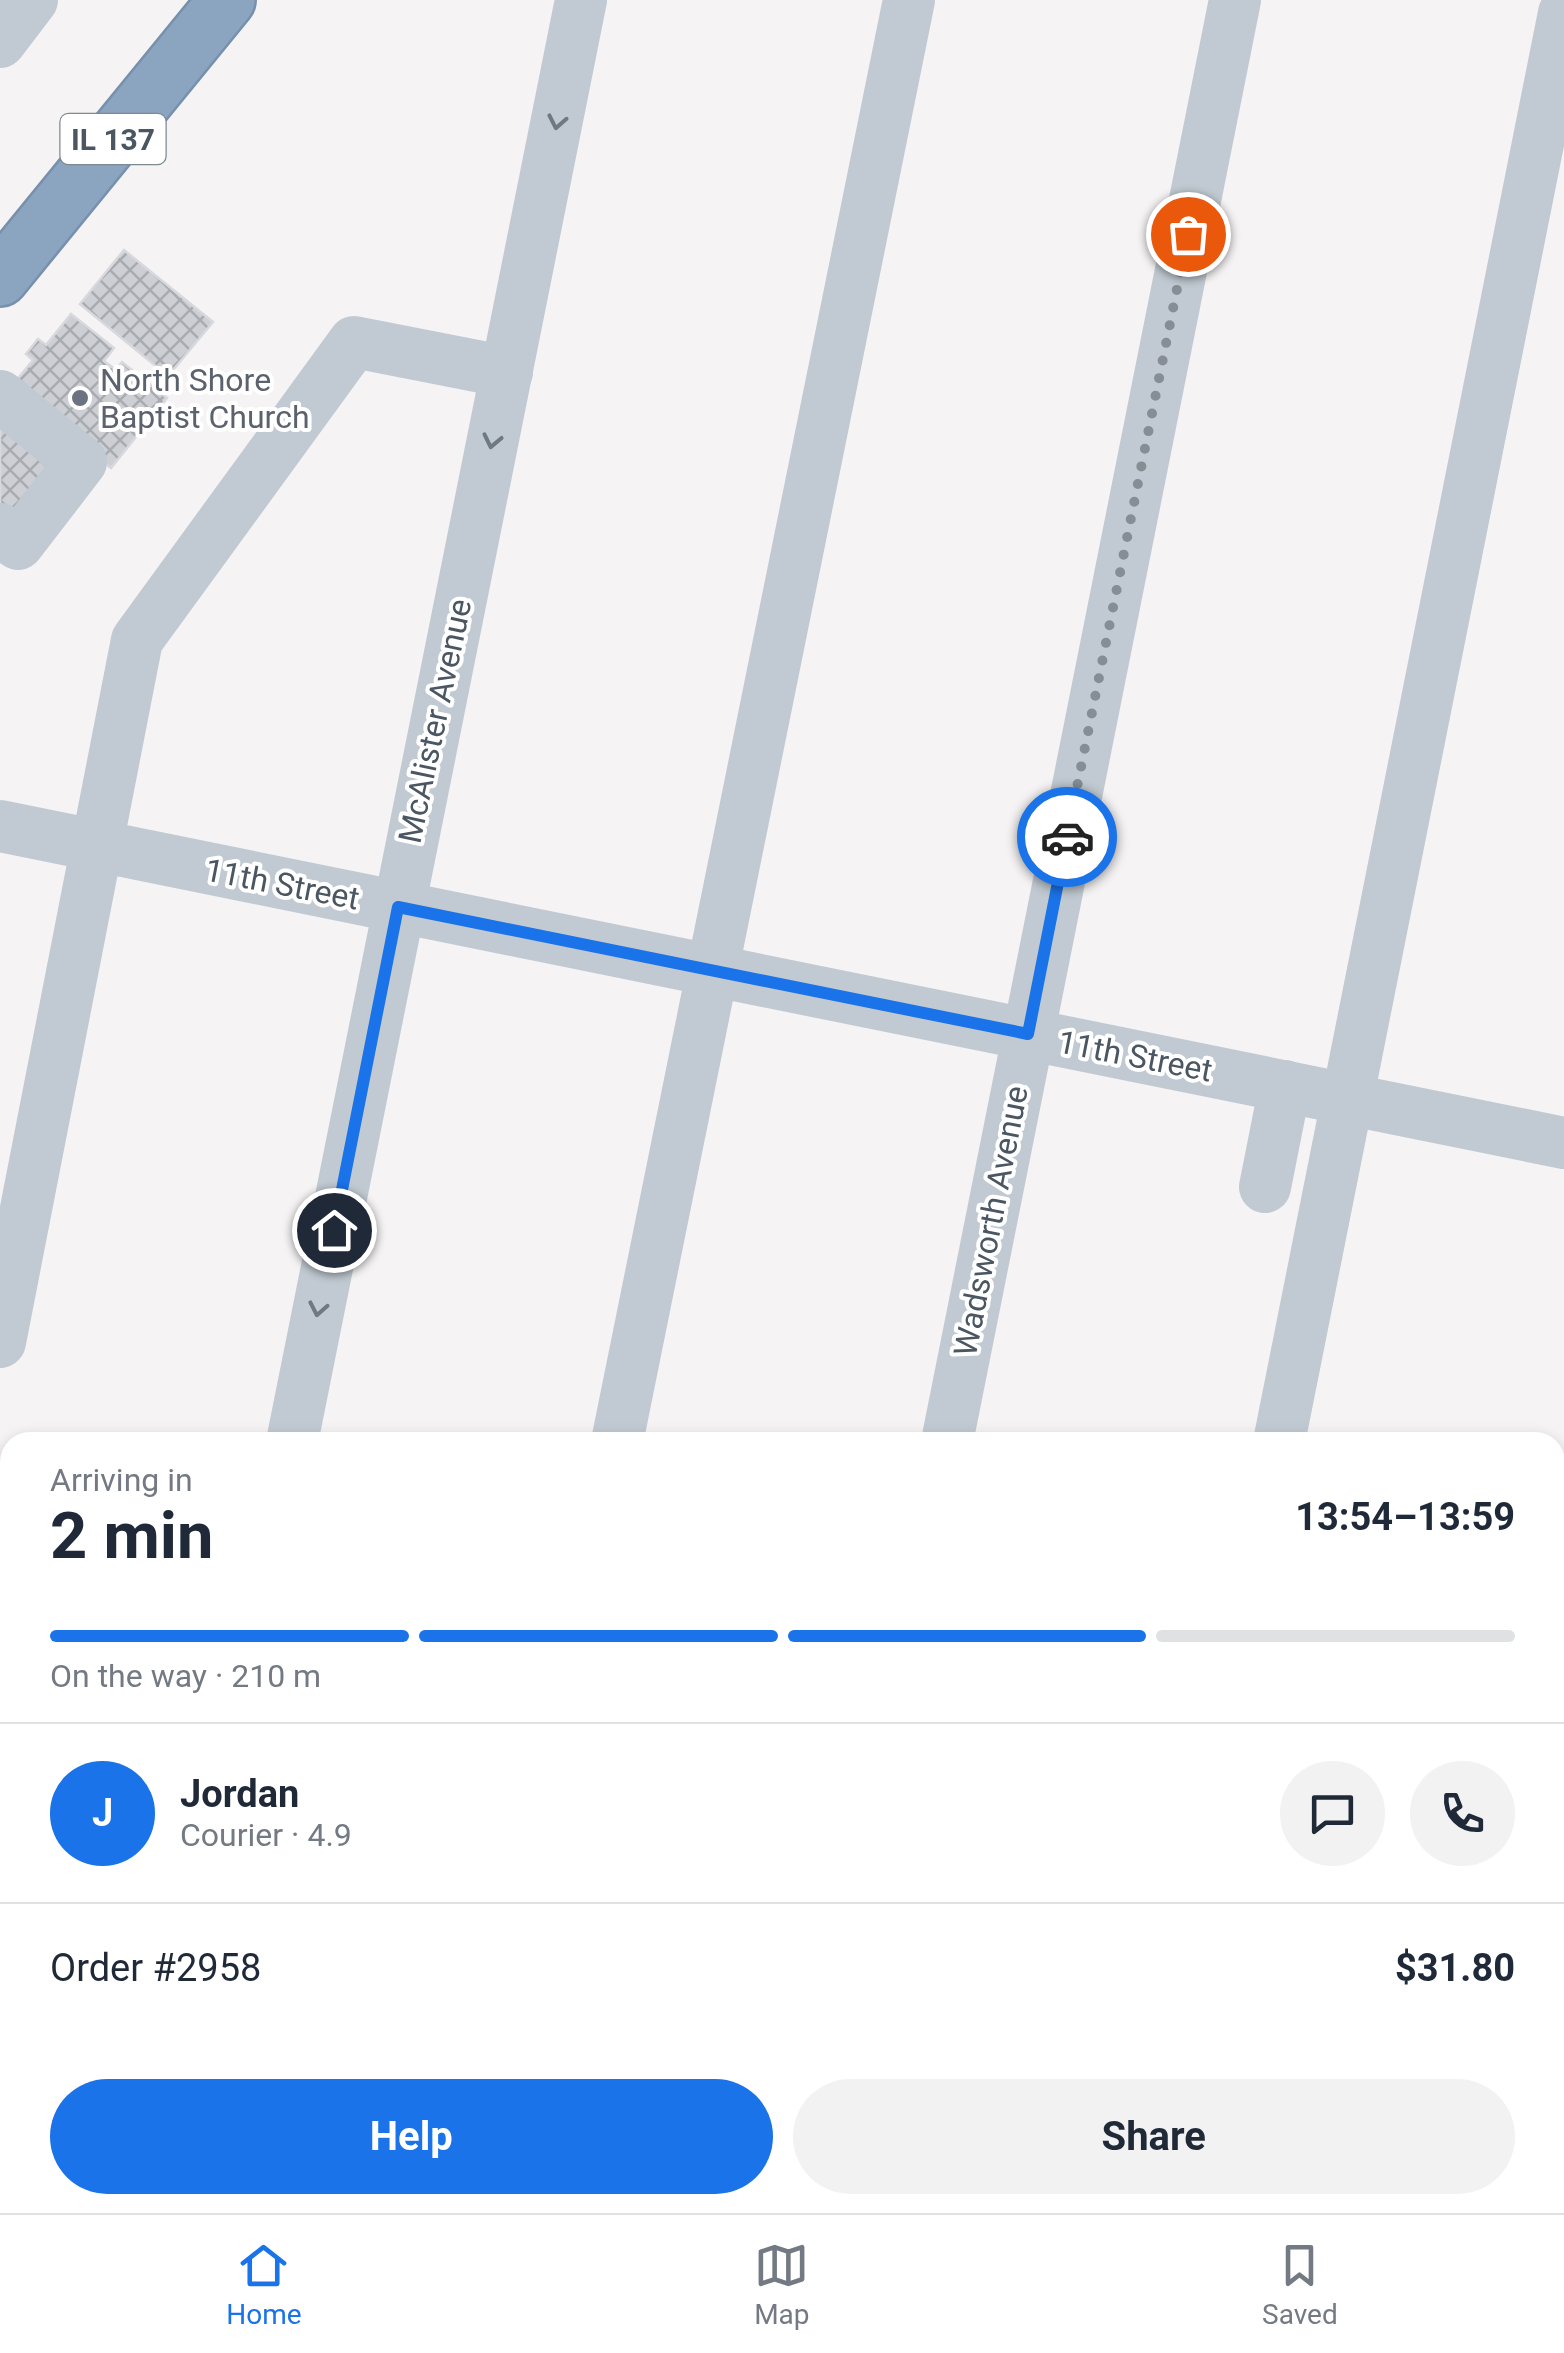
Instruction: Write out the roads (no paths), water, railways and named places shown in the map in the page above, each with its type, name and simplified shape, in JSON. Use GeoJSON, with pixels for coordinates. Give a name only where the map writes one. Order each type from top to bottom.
{"type":"FeatureCollection","features":[{"type":"Feature","properties":{"kind":"highway","name":"IL 137"},"geometry":{"type":"LineString","coordinates":[[0,278],[227,0]]}},
{"type":"Feature","properties":{"kind":"street"},"geometry":{"type":"LineString","coordinates":[[0,42],[32,0]]}},
{"type":"Feature","properties":{"kind":"street","name":"McAlister Avenue"},"geometry":{"type":"LineString","coordinates":[[294,1432],[582,0]]}},
{"type":"Feature","properties":{"kind":"street"},"geometry":{"type":"LineString","coordinates":[[619,1432],[909,0]]}},
{"type":"Feature","properties":{"kind":"street","name":"Wadsworth Avenue"},"geometry":{"type":"LineString","coordinates":[[949,1432],[1236,0]]}},
{"type":"Feature","properties":{"kind":"street"},"geometry":{"type":"LineString","coordinates":[[1280,1432],[1362,1102],[1564,13]]}},
{"type":"Feature","properties":{"kind":"street"},"geometry":{"type":"LineString","coordinates":[[0,1342],[136,640],[354,342],[506,372]]}},
{"type":"Feature","properties":{"kind":"street"},"geometry":{"type":"LineString","coordinates":[[0,396],[81,462],[18,544],[0,529]]}},
{"type":"Feature","properties":{"kind":"street","name":"11th Street"},"geometry":{"type":"LineString","coordinates":[[0,826],[1564,1143]]}},
{"type":"Feature","properties":{"kind":"street"},"geometry":{"type":"LineString","coordinates":[[1265,1187],[1285,1086]]}},
{"type":"Feature","properties":{"kind":"street"},"geometry":{"type":"LineString","coordinates":[[1354,1200],[1362,1102]]}},
{"type":"Feature","properties":{"kind":"place","name":"North Shore Baptist Church"},"geometry":{"type":"Point","coordinates":[80,398]}}]}
